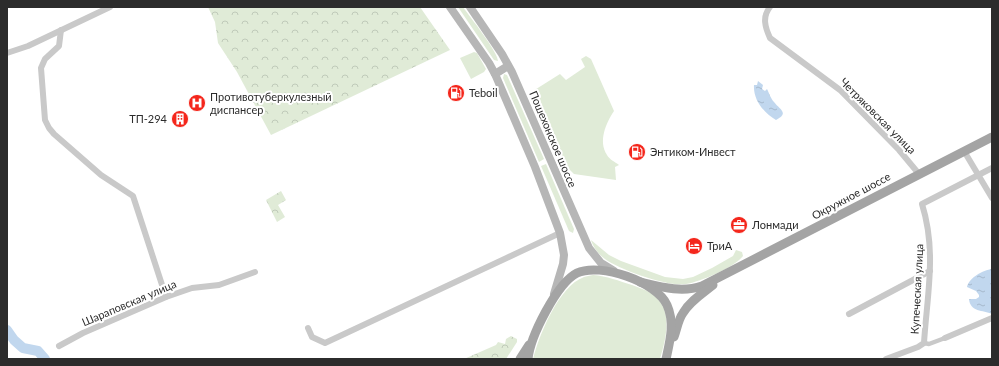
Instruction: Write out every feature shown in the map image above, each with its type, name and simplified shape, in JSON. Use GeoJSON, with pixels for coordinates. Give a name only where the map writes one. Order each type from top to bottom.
{"type":"FeatureCollection","features":[{"type":"Feature","properties":{"kind":"main road"},"geometry":{"type":"LineString","coordinates":[[450,7],[495,74],[532,160],[560,233],[564,255],[562,274],[550,304]]}},
{"type":"Feature","properties":{"kind":"main road","name":"Пошехонское шоссе"},"geometry":{"type":"LineString","coordinates":[[470,7],[508,66],[589,248],[601,263],[620,274]]}},
{"type":"Feature","properties":{"kind":"main road"},"geometry":{"type":"LineString","coordinates":[[495,74],[508,66]]}},
{"type":"Feature","properties":{"kind":"main road","name":"Окружное шоссе"},"geometry":{"type":"LineString","coordinates":[[640,282],[665,288],[689,289],[702,286],[992,137]]}},
{"type":"Feature","properties":{"kind":"main road","name":"Окружное шоссе"},"geometry":{"type":"LineString","coordinates":[[520,359],[532,341],[550,304],[563,286],[578,273],[592,270],[620,274],[640,282],[659,293],[669,309],[671,326],[666,359]]}},
{"type":"Feature","properties":{"kind":"main road","name":"Окружное шоссе"},"geometry":{"type":"LineString","coordinates":[[666,359],[682,314],[690,304],[722,277]]}},
{"type":"Feature","properties":{"kind":"main road","name":"Окружное шоссе"},"geometry":{"type":"LineString","coordinates":[[528,359],[532,341]]}},
{"type":"Feature","properties":{"kind":"street"},"geometry":{"type":"LineString","coordinates":[[7,53],[28,46],[110,7]]}},
{"type":"Feature","properties":{"kind":"street","name":"Четряковская улица"},"geometry":{"type":"LineString","coordinates":[[770,7],[765,13],[765,28],[770,38],[840,90],[899,150],[919,174]]}},
{"type":"Feature","properties":{"kind":"street"},"geometry":{"type":"LineString","coordinates":[[61,30],[58,46],[45,59],[41,68],[45,120],[54,134],[101,174],[133,196],[166,297]]}},
{"type":"Feature","properties":{"kind":"street"},"geometry":{"type":"LineString","coordinates":[[964,151],[992,198]]}},
{"type":"Feature","properties":{"kind":"street"},"geometry":{"type":"LineString","coordinates":[[979,175],[992,168]]}},
{"type":"Feature","properties":{"kind":"street","name":"Купеческая улица"},"geometry":{"type":"LineString","coordinates":[[924,343],[930,271],[929,232],[922,204],[979,175]]}},
{"type":"Feature","properties":{"kind":"street"},"geometry":{"type":"LineString","coordinates":[[308,328],[312,337],[325,343],[560,233]]}},
{"type":"Feature","properties":{"kind":"street"},"geometry":{"type":"LineString","coordinates":[[849,314],[930,271]]}},
{"type":"Feature","properties":{"kind":"street","name":"Шараповская улица"},"geometry":{"type":"LineString","coordinates":[[59,346],[83,333],[96,329],[166,297],[192,288],[219,285],[255,272]]}},
{"type":"Feature","properties":{"kind":"street"},"geometry":{"type":"LineString","coordinates":[[886,359],[918,347],[924,343],[930,344],[992,318]]}},
{"type":"Feature","properties":{"kind":"green space"},"geometry":{"type":"Polygon","coordinates":[[[208,7],[420,7],[450,50],[271,135],[237,72],[218,43],[215,22],[208,7]]]}},
{"type":"Feature","properties":{"kind":"green space"},"geometry":{"type":"Polygon","coordinates":[[[458,7],[463,7],[494,50],[498,61],[494,60],[458,7]]]}},
{"type":"Feature","properties":{"kind":"green space"},"geometry":{"type":"Polygon","coordinates":[[[474,52],[477,53],[486,69],[484,72],[471,79],[460,58],[474,52]]]}},
{"type":"Feature","properties":{"kind":"green space"},"geometry":{"type":"Polygon","coordinates":[[[586,56],[591,59],[614,111],[604,132],[603,144],[604,150],[608,156],[619,165],[615,167],[616,180],[574,174],[568,168],[533,91],[560,74],[566,80],[585,67],[581,59],[586,56]]]}},
{"type":"Feature","properties":{"kind":"green space"},"geometry":{"type":"Polygon","coordinates":[[[504,74],[507,75],[544,159],[539,162],[503,78],[504,74]]]}},
{"type":"Feature","properties":{"kind":"green space"},"geometry":{"type":"Polygon","coordinates":[[[546,164],[574,229],[573,233],[569,231],[541,166],[546,164]]]}},
{"type":"Feature","properties":{"kind":"green space"},"geometry":{"type":"Polygon","coordinates":[[[281,191],[286,200],[278,205],[285,217],[277,222],[266,200],[281,191]]]}},
{"type":"Feature","properties":{"kind":"green space"},"geometry":{"type":"Polygon","coordinates":[[[591,240],[609,255],[621,261],[665,277],[683,279],[693,277],[712,268],[733,256],[736,250],[742,252],[743,256],[733,265],[692,283],[668,283],[632,273],[612,263],[598,253],[591,240]]]}},
{"type":"Feature","properties":{"kind":"green space"},"geometry":{"type":"Polygon","coordinates":[[[593,275],[632,285],[647,291],[657,298],[665,313],[666,322],[665,341],[660,359],[533,359],[545,325],[558,301],[566,290],[575,282],[593,275]]]}},
{"type":"Feature","properties":{"kind":"green space"},"geometry":{"type":"Polygon","coordinates":[[[511,336],[517,339],[517,342],[506,359],[464,359],[496,345],[498,342],[505,344],[506,339],[511,336]]]}},
{"type":"Feature","properties":{"kind":"water"},"geometry":{"type":"Polygon","coordinates":[[[758,81],[763,85],[762,89],[765,91],[767,89],[773,101],[782,111],[783,113],[780,118],[776,120],[767,114],[757,101],[754,85],[757,85],[758,81]]]}},
{"type":"Feature","properties":{"kind":"water"},"geometry":{"type":"Polygon","coordinates":[[[992,269],[992,314],[978,310],[972,306],[969,299],[976,299],[979,295],[976,291],[967,287],[970,281],[977,275],[992,269]]]}},
{"type":"Feature","properties":{"kind":"waterway"},"geometry":{"type":"LineString","coordinates":[[7,330],[14,340],[23,348],[38,351],[45,359]]}},
{"type":"Feature","properties":{"kind":"place","name":"Teboil"},"geometry":{"type":"Point","coordinates":[456,93]}},
{"type":"Feature","properties":{"kind":"place","name":"Противотуберкулезный диспансер"},"geometry":{"type":"Point","coordinates":[197,103]}},
{"type":"Feature","properties":{"kind":"place","name":"ТП-294"},"geometry":{"type":"Point","coordinates":[180,119]}},
{"type":"Feature","properties":{"kind":"place","name":"Энтиком-Инвест"},"geometry":{"type":"Point","coordinates":[637,152]}},
{"type":"Feature","properties":{"kind":"place","name":"Лонмади"},"geometry":{"type":"Point","coordinates":[739,225]}},
{"type":"Feature","properties":{"kind":"place","name":"ТриА"},"geometry":{"type":"Point","coordinates":[694,246]}}]}
